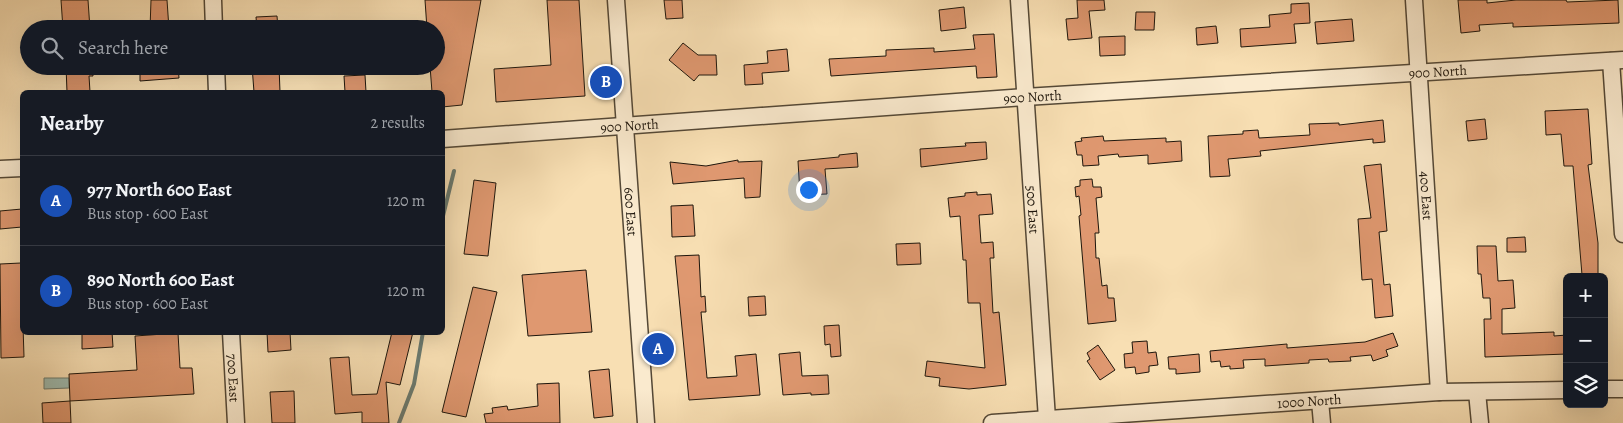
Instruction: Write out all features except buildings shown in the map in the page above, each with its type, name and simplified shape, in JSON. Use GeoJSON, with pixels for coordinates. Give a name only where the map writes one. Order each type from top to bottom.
{"type":"FeatureCollection","features":[{"type":"Feature","properties":{"kind":"street"},"geometry":{"type":"LineString","coordinates":[[212,0],[213,20]]}},
{"type":"Feature","properties":{"kind":"street","name":"600 East"},"geometry":{"type":"LineString","coordinates":[[616,0],[646,423]]}},
{"type":"Feature","properties":{"kind":"street","name":"500 East"},"geometry":{"type":"LineString","coordinates":[[1019,0],[1047,419]]}},
{"type":"Feature","properties":{"kind":"street","name":"400 East"},"geometry":{"type":"LineString","coordinates":[[1414,0],[1439,392]]}},
{"type":"Feature","properties":{"kind":"street"},"geometry":{"type":"LineString","coordinates":[[1617,60],[1623,234]]}},
{"type":"Feature","properties":{"kind":"street","name":"900 North"},"geometry":{"type":"LineString","coordinates":[[445,139],[1025,97],[1617,60]]}},
{"type":"Feature","properties":{"kind":"street"},"geometry":{"type":"LineString","coordinates":[[217,75],[218,90]]}},
{"type":"Feature","properties":{"kind":"street"},"geometry":{"type":"LineString","coordinates":[[0,169],[20,168]]}},
{"type":"Feature","properties":{"kind":"street","name":"700 East"},"geometry":{"type":"LineString","coordinates":[[231,335],[236,423]]}},
{"type":"Feature","properties":{"kind":"street"},"geometry":{"type":"LineString","coordinates":[[1608,389],[1623,389]]}},
{"type":"Feature","properties":{"kind":"street","name":"1000 North"},"geometry":{"type":"LineString","coordinates":[[992,423],[1047,419],[1171,417],[1320,401],[1439,392],[1563,390]]}},
{"type":"Feature","properties":{"kind":"street"},"geometry":{"type":"LineString","coordinates":[[1477,392],[1480,423]]}},
{"type":"Feature","properties":{"kind":"street"},"geometry":{"type":"LineString","coordinates":[[1320,401],[1322,423]]}},
{"type":"Feature","properties":{"kind":"water"},"geometry":{"type":"Polygon","coordinates":[[[44,378],[69,378],[69,388],[44,389],[44,378]]]}},
{"type":"Feature","properties":{"kind":"waterway"},"geometry":{"type":"LineString","coordinates":[[445,208],[454,171]]}},
{"type":"Feature","properties":{"kind":"waterway"},"geometry":{"type":"LineString","coordinates":[[399,423],[414,384],[422,335]]}},
{"type":"Feature","properties":{"kind":"place","name":"890 North 600 East"},"geometry":{"type":"Point","coordinates":[606,82]}},
{"type":"Feature","properties":{"kind":"place","name":"977 North 600 East"},"geometry":{"type":"Point","coordinates":[658,349]}}]}
